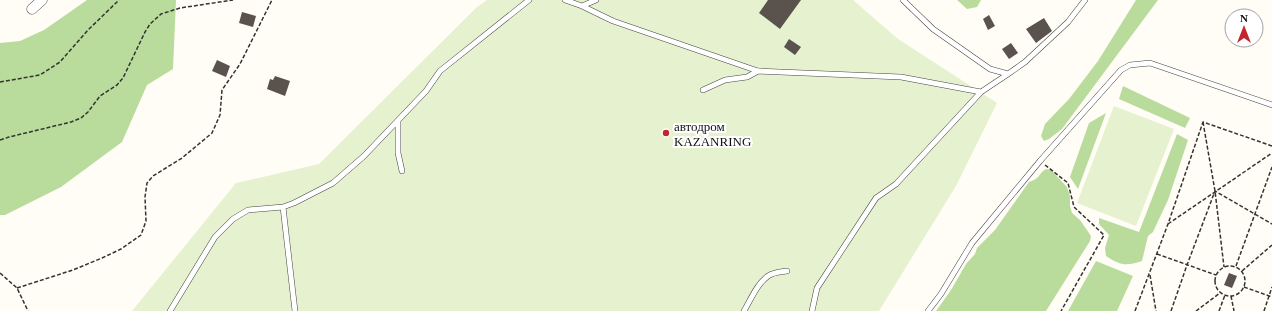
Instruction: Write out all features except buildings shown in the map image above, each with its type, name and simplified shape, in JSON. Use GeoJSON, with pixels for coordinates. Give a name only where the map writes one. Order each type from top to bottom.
{"type":"FeatureCollection","features":[{"type":"Feature","properties":{"kind":"street"},"geometry":{"type":"LineString","coordinates":[[32,9],[42,0]]}},
{"type":"Feature","properties":{"kind":"lane"},"geometry":{"type":"LineString","coordinates":[[170,311],[215,237],[232,218],[248,210],[282,207],[294,203],[333,182],[364,156],[398,121],[426,91],[440,71],[529,0]]}},
{"type":"Feature","properties":{"kind":"lane"},"geometry":{"type":"LineString","coordinates":[[566,0],[613,21],[758,71],[901,77],[981,92]]}},
{"type":"Feature","properties":{"kind":"lane"},"geometry":{"type":"LineString","coordinates":[[582,6],[596,0]]}},
{"type":"Feature","properties":{"kind":"lane"},"geometry":{"type":"LineString","coordinates":[[904,0],[933,29],[990,68],[1008,74]]}},
{"type":"Feature","properties":{"kind":"lane"},"geometry":{"type":"LineString","coordinates":[[812,311],[817,288],[876,198],[896,184],[981,92],[1025,62],[1068,22],[1085,0]]}},
{"type":"Feature","properties":{"kind":"lane"},"geometry":{"type":"LineString","coordinates":[[928,311],[941,294],[972,243],[1040,161],[1121,70],[1130,64],[1150,63],[1272,105]]}},
{"type":"Feature","properties":{"kind":"lane"},"geometry":{"type":"LineString","coordinates":[[703,90],[725,80],[748,77],[758,71]]}},
{"type":"Feature","properties":{"kind":"lane"},"geometry":{"type":"LineString","coordinates":[[398,121],[398,153],[402,171]]}},
{"type":"Feature","properties":{"kind":"lane"},"geometry":{"type":"LineString","coordinates":[[282,207],[295,311]]}},
{"type":"Feature","properties":{"kind":"lane"},"geometry":{"type":"LineString","coordinates":[[744,311],[754,292],[768,276],[776,272],[787,271]]}},
{"type":"Feature","properties":{"kind":"path"},"geometry":{"type":"LineString","coordinates":[[0,82],[40,75],[60,62],[88,30],[119,0]]}},
{"type":"Feature","properties":{"kind":"path"},"geometry":{"type":"LineString","coordinates":[[0,140],[71,122],[81,118],[88,112],[100,96],[123,78],[145,32],[150,24],[161,14],[180,8],[233,0]]}},
{"type":"Feature","properties":{"kind":"path"},"geometry":{"type":"LineString","coordinates":[[17,288],[73,270],[102,258],[121,249],[141,235],[146,222],[145,197],[147,183],[153,176],[182,158],[212,133],[220,114],[222,90],[240,64],[272,0]]}},
{"type":"Feature","properties":{"kind":"path"},"geometry":{"type":"LineString","coordinates":[[1203,122],[1272,146]]}},
{"type":"Feature","properties":{"kind":"path"},"geometry":{"type":"LineString","coordinates":[[1203,122],[1216,191],[1224,267]]}},
{"type":"Feature","properties":{"kind":"path"},"geometry":{"type":"LineString","coordinates":[[1135,311],[1168,224],[1203,122]]}},
{"type":"Feature","properties":{"kind":"path"},"geometry":{"type":"LineString","coordinates":[[1168,224],[1272,153]]}},
{"type":"Feature","properties":{"kind":"path"},"geometry":{"type":"LineString","coordinates":[[1040,161],[1068,182],[1074,207],[1104,235],[1061,311]]}},
{"type":"Feature","properties":{"kind":"path"},"geometry":{"type":"LineString","coordinates":[[1236,266],[1272,167]]}},
{"type":"Feature","properties":{"kind":"path"},"geometry":{"type":"LineString","coordinates":[[1216,191],[1254,215],[1272,224]]}},
{"type":"Feature","properties":{"kind":"path"},"geometry":{"type":"LineString","coordinates":[[1171,311],[1216,191]]}},
{"type":"Feature","properties":{"kind":"path"},"geometry":{"type":"LineString","coordinates":[[1242,271],[1272,245]]}},
{"type":"Feature","properties":{"kind":"path"},"geometry":{"type":"LineString","coordinates":[[1157,254],[1216,275]]}},
{"type":"Feature","properties":{"kind":"path"},"geometry":{"type":"LineString","coordinates":[[1236,266],[1242,271],[1246,279],[1244,287],[1239,294],[1231,296],[1225,295],[1220,292],[1216,286],[1216,275],[1224,267],[1236,266]]}},
{"type":"Feature","properties":{"kind":"path"},"geometry":{"type":"LineString","coordinates":[[0,273],[17,288],[28,311]]}},
{"type":"Feature","properties":{"kind":"path"},"geometry":{"type":"LineString","coordinates":[[1150,274],[1156,311]]}},
{"type":"Feature","properties":{"kind":"path"},"geometry":{"type":"LineString","coordinates":[[1244,287],[1271,297]]}},
{"type":"Feature","properties":{"kind":"path"},"geometry":{"type":"LineString","coordinates":[[1264,311],[1271,297],[1272,287]]}},
{"type":"Feature","properties":{"kind":"path"},"geometry":{"type":"LineString","coordinates":[[1196,311],[1220,292]]}},
{"type":"Feature","properties":{"kind":"path"},"geometry":{"type":"LineString","coordinates":[[1220,311],[1225,295]]}},
{"type":"Feature","properties":{"kind":"path"},"geometry":{"type":"LineString","coordinates":[[1231,296],[1234,311]]}},
{"type":"Feature","properties":{"kind":"green space"},"geometry":{"type":"Polygon","coordinates":[[[87,0],[176,0],[173,69],[147,85],[122,142],[61,187],[5,215],[0,215],[0,43],[20,41],[44,30],[87,0]]]}},
{"type":"Feature","properties":{"kind":"green space","name":"автодром KAZANRING"},"geometry":{"type":"Polygon","coordinates":[[[487,0],[853,0],[898,39],[997,103],[956,186],[879,311],[132,311],[236,183],[319,164],[477,7],[487,0]]]}},
{"type":"Feature","properties":{"kind":"green space"},"geometry":{"type":"Polygon","coordinates":[[[957,0],[981,0],[977,7],[967,9],[957,0]]]}},
{"type":"Feature","properties":{"kind":"green space"},"geometry":{"type":"Polygon","coordinates":[[[1136,0],[1158,0],[1062,129],[1044,141],[1041,136],[1045,124],[1069,99],[1098,61],[1136,0]]]}},
{"type":"Feature","properties":{"kind":"green space"},"geometry":{"type":"Polygon","coordinates":[[[1123,86],[1190,118],[1185,128],[1119,99],[1123,86]]]}},
{"type":"Feature","properties":{"kind":"green space"},"geometry":{"type":"Polygon","coordinates":[[[1114,106],[1174,129],[1136,226],[1077,203],[1114,106]]]}},
{"type":"Feature","properties":{"kind":"green space"},"geometry":{"type":"Polygon","coordinates":[[[1106,113],[1078,189],[1070,177],[1089,123],[1106,113]]]}},
{"type":"Feature","properties":{"kind":"green space"},"geometry":{"type":"Polygon","coordinates":[[[1177,134],[1188,140],[1168,200],[1153,232],[1148,236],[1142,261],[1132,264],[1116,262],[1106,256],[1105,248],[1109,235],[1099,224],[1099,218],[1139,232],[1177,134]]]}},
{"type":"Feature","properties":{"kind":"green space"},"geometry":{"type":"Polygon","coordinates":[[[1046,169],[1051,170],[1067,187],[1070,196],[1072,213],[1080,220],[1091,236],[1090,241],[1046,311],[936,311],[951,290],[966,264],[975,254],[977,248],[995,230],[1029,182],[1036,179],[1046,169]]]}},
{"type":"Feature","properties":{"kind":"green space"},"geometry":{"type":"Polygon","coordinates":[[[1096,261],[1133,276],[1117,311],[1068,311],[1096,261]]]}},
{"type":"Feature","properties":{"kind":"place","name":"автодром KAZANRING"},"geometry":{"type":"Point","coordinates":[666,133]}}]}
